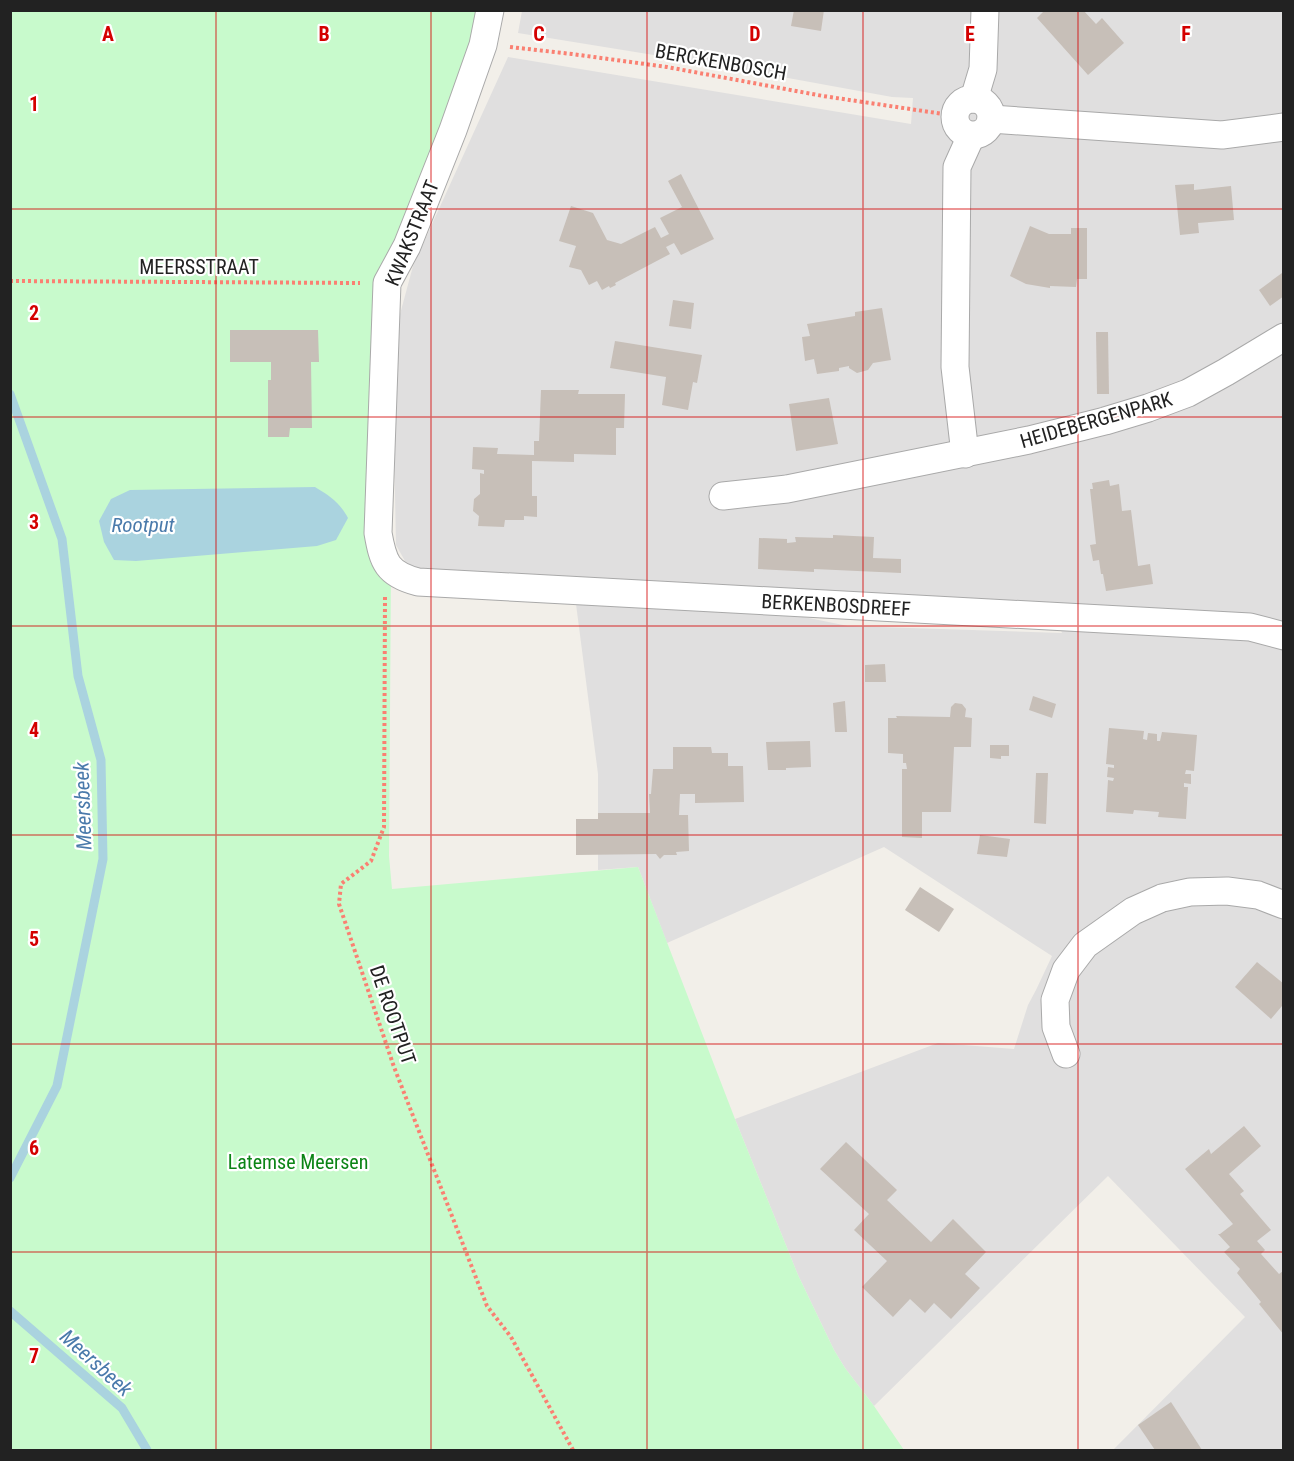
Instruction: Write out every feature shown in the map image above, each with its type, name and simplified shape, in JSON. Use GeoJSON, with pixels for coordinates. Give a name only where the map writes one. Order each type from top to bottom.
{"type":"FeatureCollection","features":[{"type":"Feature","properties":{"kind":"street","name":"KWAKSTRAAT"},"geometry":{"type":"LineString","coordinates":[[391,570],[381,553],[378,532],[387,283],[407,246],[453,130],[483,45],[490,10]]}},
{"type":"Feature","properties":{"kind":"street"},"geometry":{"type":"LineString","coordinates":[[964,107],[983,69],[985,10]]}},
{"type":"Feature","properties":{"kind":"street"},"geometry":{"type":"LineString","coordinates":[[964,107],[983,102],[989,109],[957,167],[955,367],[965,454]]}},
{"type":"Feature","properties":{"kind":"street"},"geometry":{"type":"LineString","coordinates":[[981,127],[1222,135],[1284,127]]}},
{"type":"Feature","properties":{"kind":"street","name":"HEIDEBERGENPARK"},"geometry":{"type":"LineString","coordinates":[[723,496],[787,489],[965,454],[1105,421],[1188,393],[1284,337]]}},
{"type":"Feature","properties":{"kind":"street","name":"BERKENBOSDREEF"},"geometry":{"type":"LineString","coordinates":[[391,570],[404,579],[418,582],[1238,626],[1284,636]]}},
{"type":"Feature","properties":{"kind":"street"},"geometry":{"type":"LineString","coordinates":[[1066,1054],[1056,1026],[1055,1000],[1066,970],[1085,945],[1133,911],[1162,898],[1190,892],[1227,891],[1257,895],[1284,905]]}},
{"type":"Feature","properties":{"kind":"path","name":"BERCKENBOSCH"},"geometry":{"type":"LineString","coordinates":[[483,45],[667,67],[823,96],[964,107]]}},
{"type":"Feature","properties":{"kind":"path","name":"MEERSSTRAAT"},"geometry":{"type":"LineString","coordinates":[[10,281],[387,283]]}},
{"type":"Feature","properties":{"kind":"path","name":"DE ROOTPUT"},"geometry":{"type":"LineString","coordinates":[[391,570],[384,600],[384,827],[370,861],[341,884],[339,904],[394,1066],[487,1306],[511,1337],[573,1450]]}},
{"type":"Feature","properties":{"kind":"shaded area"},"geometry":{"type":"Polygon","coordinates":[[[522,11],[1283,11],[1283,1450],[1113,1450],[1245,1317],[1108,1176],[874,1406],[834,1350],[798,1275],[735,1119],[938,1043],[1014,1049],[1028,1005],[1052,956],[884,847],[667,943],[638,867],[598,870],[598,774],[576,604],[804,617],[848,626],[1062,633],[1052,607],[415,569],[405,561],[396,545],[392,344],[413,266],[508,57],[911,124],[913,98],[892,97],[734,68],[518,33],[522,11]]]}},
{"type":"Feature","properties":{"kind":"green space","name":"Latemse Meersen"},"geometry":{"type":"Polygon","coordinates":[[[10,11],[490,11],[387,283],[391,570],[389,856],[392,889],[638,867],[798,1275],[834,1350],[904,1450],[11,1450],[10,11]]]}},
{"type":"Feature","properties":{"kind":"water","name":"Rootput"},"geometry":{"type":"Polygon","coordinates":[[[315,487],[334,500],[348,518],[336,540],[317,546],[136,561],[114,560],[104,542],[99,521],[111,499],[130,490],[315,487]]]}},
{"type":"Feature","properties":{"kind":"building"},"geometry":{"type":"Polygon","coordinates":[[[794,10],[824,10],[821,31],[791,26],[794,10]]]}},
{"type":"Feature","properties":{"kind":"building"},"geometry":{"type":"Polygon","coordinates":[[[1045,10],[1083,10],[1096,24],[1102,18],[1124,43],[1088,75],[1037,18],[1045,10]]]}},
{"type":"Feature","properties":{"kind":"building"},"geometry":{"type":"Polygon","coordinates":[[[681,174],[714,239],[681,255],[674,243],[666,247],[670,254],[615,283],[616,285],[602,290],[597,281],[589,285],[581,270],[569,267],[576,246],[559,241],[571,206],[593,213],[607,240],[621,244],[655,227],[661,238],[669,234],[660,218],[682,207],[668,181],[681,174]]]}},
{"type":"Feature","properties":{"kind":"building"},"geometry":{"type":"Polygon","coordinates":[[[1194,184],[1194,190],[1231,186],[1234,220],[1198,223],[1199,233],[1180,235],[1175,185],[1194,184]]]}},
{"type":"Feature","properties":{"kind":"building"},"geometry":{"type":"Polygon","coordinates":[[[1030,226],[1049,234],[1071,234],[1071,228],[1087,228],[1087,279],[1077,279],[1076,287],[1050,286],[1050,288],[1026,284],[1010,276],[1030,226]]]}},
{"type":"Feature","properties":{"kind":"building"},"geometry":{"type":"Polygon","coordinates":[[[1282,273],[1284,275],[1284,296],[1270,306],[1259,290],[1282,273]]]}},
{"type":"Feature","properties":{"kind":"building"},"geometry":{"type":"Polygon","coordinates":[[[673,300],[694,303],[691,329],[669,326],[673,300]]]}},
{"type":"Feature","properties":{"kind":"building"},"geometry":{"type":"Polygon","coordinates":[[[882,308],[891,360],[873,363],[868,370],[857,373],[849,366],[839,368],[839,371],[817,374],[814,359],[805,361],[802,337],[810,336],[807,324],[855,316],[855,312],[882,308]]]}},
{"type":"Feature","properties":{"kind":"building"},"geometry":{"type":"Polygon","coordinates":[[[230,330],[318,330],[319,362],[311,362],[312,428],[290,428],[289,437],[268,437],[268,380],[271,380],[271,362],[230,362],[230,330]]]}},
{"type":"Feature","properties":{"kind":"building"},"geometry":{"type":"Polygon","coordinates":[[[1096,332],[1108,332],[1109,394],[1097,394],[1096,332]]]}},
{"type":"Feature","properties":{"kind":"building"},"geometry":{"type":"Polygon","coordinates":[[[615,341],[702,355],[697,383],[693,382],[688,410],[662,405],[666,377],[610,368],[615,341]]]}},
{"type":"Feature","properties":{"kind":"building"},"geometry":{"type":"Polygon","coordinates":[[[541,390],[579,390],[578,394],[625,394],[624,428],[616,428],[616,455],[574,454],[574,462],[532,461],[532,496],[537,496],[537,517],[524,516],[524,520],[505,520],[504,527],[478,526],[479,516],[473,511],[474,499],[480,494],[480,473],[484,474],[484,470],[472,469],[473,447],[498,448],[497,454],[534,455],[534,441],[539,441],[541,390]]]}},
{"type":"Feature","properties":{"kind":"building"},"geometry":{"type":"Polygon","coordinates":[[[829,398],[838,444],[796,451],[789,404],[829,398]]]}},
{"type":"Feature","properties":{"kind":"building"},"geometry":{"type":"Polygon","coordinates":[[[1109,480],[1110,486],[1119,484],[1122,511],[1131,510],[1138,566],[1150,564],[1153,584],[1106,591],[1099,560],[1093,561],[1090,545],[1096,544],[1090,489],[1093,489],[1092,483],[1109,480]]]}},
{"type":"Feature","properties":{"kind":"building"},"geometry":{"type":"Polygon","coordinates":[[[833,535],[874,537],[873,558],[901,559],[901,573],[758,569],[759,538],[787,539],[787,543],[796,542],[795,537],[833,538],[833,535]]]}},
{"type":"Feature","properties":{"kind":"building"},"geometry":{"type":"Polygon","coordinates":[[[885,664],[886,682],[865,682],[865,665],[885,664]]]}},
{"type":"Feature","properties":{"kind":"building"},"geometry":{"type":"Polygon","coordinates":[[[1033,696],[1056,704],[1052,718],[1029,710],[1033,696]]]}},
{"type":"Feature","properties":{"kind":"building"},"geometry":{"type":"Polygon","coordinates":[[[845,701],[847,732],[835,732],[833,703],[845,701]]]}},
{"type":"Feature","properties":{"kind":"building"},"geometry":{"type":"Polygon","coordinates":[[[955,703],[962,704],[966,709],[965,717],[972,718],[971,747],[954,747],[951,812],[922,812],[922,838],[902,837],[902,769],[907,769],[906,763],[903,763],[903,754],[888,753],[888,718],[897,718],[896,716],[950,717],[951,707],[955,703]]]}},
{"type":"Feature","properties":{"kind":"building"},"geometry":{"type":"Polygon","coordinates":[[[1109,728],[1144,731],[1143,739],[1147,740],[1148,733],[1157,734],[1157,741],[1160,741],[1162,732],[1197,735],[1194,771],[1186,770],[1185,774],[1191,774],[1191,784],[1184,783],[1184,787],[1188,787],[1186,819],[1158,817],[1159,812],[1134,810],[1133,814],[1106,812],[1108,780],[1113,781],[1114,778],[1107,777],[1108,767],[1114,768],[1114,765],[1106,764],[1109,728]]]}},
{"type":"Feature","properties":{"kind":"building"},"geometry":{"type":"Polygon","coordinates":[[[810,741],[811,767],[768,770],[766,742],[810,741]]]}},
{"type":"Feature","properties":{"kind":"building"},"geometry":{"type":"Polygon","coordinates":[[[990,745],[1009,745],[1009,756],[1001,756],[1001,759],[990,758],[990,745]]]}},
{"type":"Feature","properties":{"kind":"building"},"geometry":{"type":"Polygon","coordinates":[[[673,747],[711,747],[712,753],[728,753],[728,766],[743,766],[744,802],[695,803],[695,794],[680,794],[679,815],[688,815],[689,851],[676,852],[677,855],[664,855],[660,859],[656,854],[576,855],[576,819],[598,819],[598,813],[650,813],[649,794],[651,794],[653,769],[673,769],[673,747]]]}},
{"type":"Feature","properties":{"kind":"building"},"geometry":{"type":"Polygon","coordinates":[[[1036,773],[1048,773],[1046,824],[1034,823],[1036,773]]]}},
{"type":"Feature","properties":{"kind":"building"},"geometry":{"type":"Polygon","coordinates":[[[980,835],[1010,839],[1007,857],[977,854],[980,835]]]}},
{"type":"Feature","properties":{"kind":"building"},"geometry":{"type":"Polygon","coordinates":[[[920,887],[954,909],[939,932],[905,910],[920,887]]]}},
{"type":"Feature","properties":{"kind":"building"},"geometry":{"type":"Polygon","coordinates":[[[1257,962],[1284,984],[1284,1008],[1282,1006],[1271,1019],[1235,987],[1257,962]]]}},
{"type":"Feature","properties":{"kind":"building"},"geometry":{"type":"Polygon","coordinates":[[[1244,1126],[1261,1146],[1229,1174],[1244,1191],[1240,1194],[1271,1230],[1257,1241],[1265,1250],[1261,1254],[1279,1274],[1283,1271],[1284,1273],[1284,1335],[1237,1273],[1240,1269],[1224,1252],[1230,1247],[1218,1234],[1233,1224],[1185,1169],[1209,1149],[1211,1154],[1244,1126]]]}},
{"type":"Feature","properties":{"kind":"building"},"geometry":{"type":"Polygon","coordinates":[[[846,1142],[897,1190],[887,1200],[931,1242],[953,1219],[986,1252],[965,1274],[980,1288],[951,1319],[934,1303],[925,1313],[910,1299],[893,1317],[862,1287],[887,1261],[854,1230],[869,1214],[820,1169],[846,1142]]]}},
{"type":"Feature","properties":{"kind":"building"},"geometry":{"type":"Polygon","coordinates":[[[1171,1402],[1202,1450],[1155,1450],[1138,1425],[1171,1402]]]}},
{"type":"Feature","properties":{"kind":"waterway","name":"Meersbeek"},"geometry":{"type":"LineString","coordinates":[[10,394],[62,539],[78,676],[101,760],[103,859],[57,1086],[10,1178]]}},
{"type":"Feature","properties":{"kind":"waterway","name":"Meersbeek"},"geometry":{"type":"LineString","coordinates":[[10,1311],[122,1408],[147,1450]]}}]}
